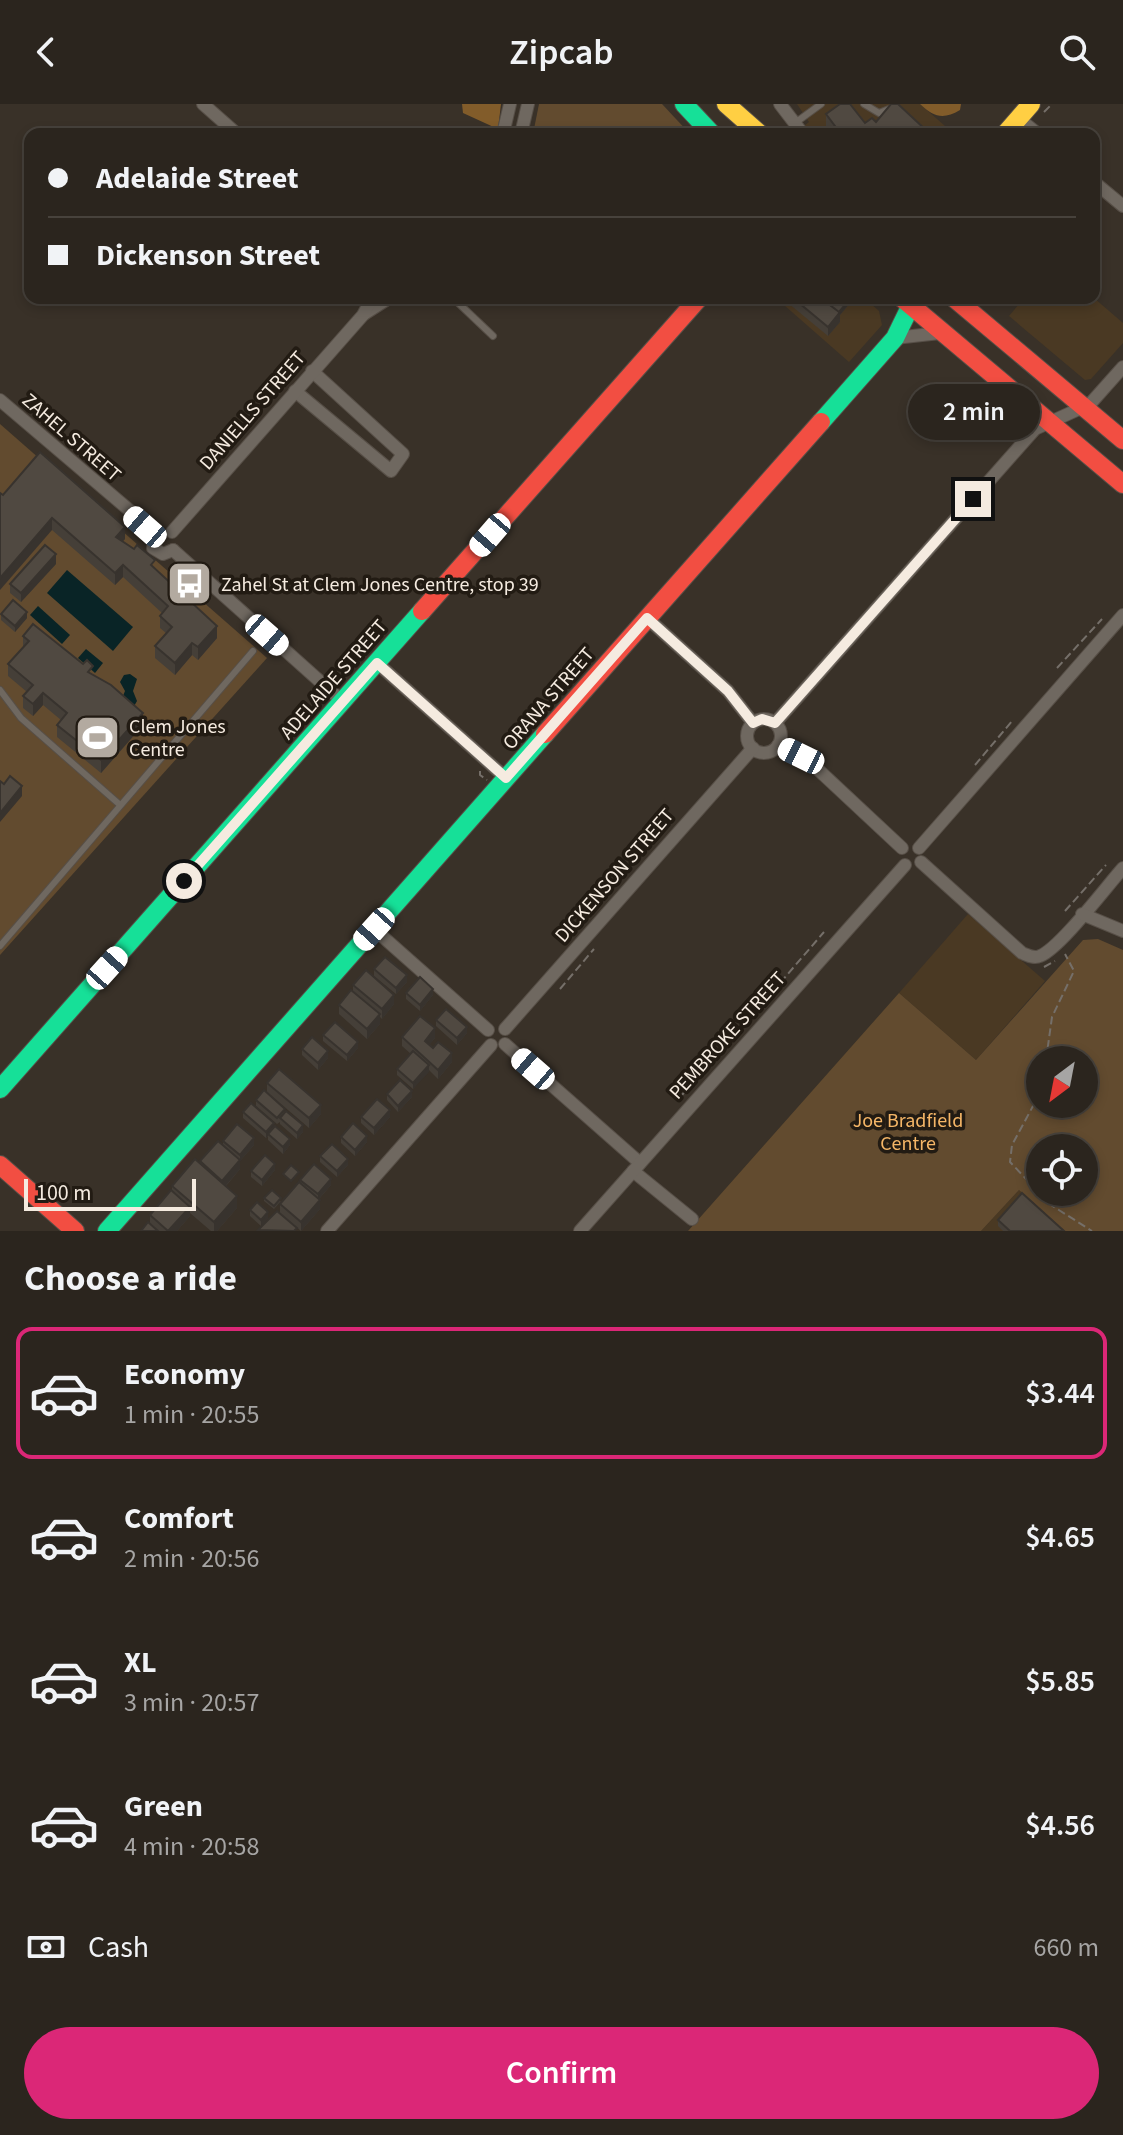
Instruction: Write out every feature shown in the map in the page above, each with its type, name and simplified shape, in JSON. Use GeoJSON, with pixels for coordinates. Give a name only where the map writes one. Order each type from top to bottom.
{"type":"FeatureCollection","features":[{"type":"Feature","properties":{"kind":"main road"},"geometry":{"type":"LineString","coordinates":[[684,104],[706,128]]}},
{"type":"Feature","properties":{"kind":"main road"},"geometry":{"type":"LineString","coordinates":[[726,104],[753,128]]}},
{"type":"Feature","properties":{"kind":"main road"},"geometry":{"type":"LineString","coordinates":[[1012,128],[1030,112]]}},
{"type":"Feature","properties":{"kind":"main road","name":"ADELAIDE STREET"},"geometry":{"type":"LineString","coordinates":[[0,1089],[694,304]]}},
{"type":"Feature","properties":{"kind":"main road","name":"ORANA STREET"},"geometry":{"type":"LineString","coordinates":[[107,1231],[895,338],[906,304]]}},
{"type":"Feature","properties":{"kind":"main road"},"geometry":{"type":"LineString","coordinates":[[909,304],[1123,484]]}},
{"type":"Feature","properties":{"kind":"main road"},"geometry":{"type":"LineString","coordinates":[[961,304],[1123,440]]}},
{"type":"Feature","properties":{"kind":"main road"},"geometry":{"type":"LineString","coordinates":[[0,1165],[75,1231]]}},
{"type":"Feature","properties":{"kind":"street"},"geometry":{"type":"LineString","coordinates":[[203,104],[230,128]]}},
{"type":"Feature","properties":{"kind":"street"},"geometry":{"type":"LineString","coordinates":[[504,128],[510,104]]}},
{"type":"Feature","properties":{"kind":"street"},"geometry":{"type":"LineString","coordinates":[[522,128],[528,104]]}},
{"type":"Feature","properties":{"kind":"street"},"geometry":{"type":"LineString","coordinates":[[780,104],[797,128]]}},
{"type":"Feature","properties":{"kind":"street"},"geometry":{"type":"LineString","coordinates":[[1100,187],[1123,206]]}},
{"type":"Feature","properties":{"kind":"street","name":"DANIELLS STREET"},"geometry":{"type":"LineString","coordinates":[[172,532],[363,315],[369,304]]}},
{"type":"Feature","properties":{"kind":"street","name":"DANIELLS STREET"},"geometry":{"type":"LineString","coordinates":[[363,315],[380,304]]}},
{"type":"Feature","properties":{"kind":"street"},"geometry":{"type":"LineString","coordinates":[[895,338],[944,333]]}},
{"type":"Feature","properties":{"kind":"street"},"geometry":{"type":"LineString","coordinates":[[775,723],[1035,429],[1048,420],[1084,407],[1123,367]]}},
{"type":"Feature","properties":{"kind":"street"},"geometry":{"type":"LineString","coordinates":[[295,391],[391,471],[403,454],[312,371]]}},
{"type":"Feature","properties":{"kind":"street","name":"ZAHEL STREET"},"geometry":{"type":"LineString","coordinates":[[0,400],[155,532]]}},
{"type":"Feature","properties":{"kind":"street"},"geometry":{"type":"LineString","coordinates":[[173,550],[176,544],[172,532],[160,529],[155,532],[151,543],[157,552],[173,550],[343,702]]}},
{"type":"Feature","properties":{"kind":"street"},"geometry":{"type":"LineString","coordinates":[[919,848],[1123,615]]}},
{"type":"Feature","properties":{"kind":"street"},"geometry":{"type":"LineString","coordinates":[[647,618],[728,691],[753,723]]}},
{"type":"Feature","properties":{"kind":"street"},"geometry":{"type":"LineString","coordinates":[[377,663],[506,778]]}},
{"type":"Feature","properties":{"kind":"street"},"geometry":{"type":"LineString","coordinates":[[762,719],[775,723],[780,731],[778,745],[769,752],[753,748],[747,735],[753,723],[762,719]]}},
{"type":"Feature","properties":{"kind":"street"},"geometry":{"type":"LineString","coordinates":[[778,745],[811,763],[902,848]]}},
{"type":"Feature","properties":{"kind":"street","name":"DICKENSON STREET"},"geometry":{"type":"LineString","coordinates":[[505,1029],[753,748]]}},
{"type":"Feature","properties":{"kind":"street"},"geometry":{"type":"LineString","coordinates":[[902,848],[913,844],[919,848],[921,862],[1022,953],[1032,957],[1040,956],[1053,945],[1123,868]]}},
{"type":"Feature","properties":{"kind":"street"},"geometry":{"type":"LineString","coordinates":[[902,848],[900,859],[905,865],[915,867],[921,862]]}},
{"type":"Feature","properties":{"kind":"street","name":"PEMBROKE STREET"},"geometry":{"type":"LineString","coordinates":[[580,1231],[905,865]]}},
{"type":"Feature","properties":{"kind":"street"},"geometry":{"type":"LineString","coordinates":[[1082,914],[1123,931]]}},
{"type":"Feature","properties":{"kind":"street"},"geometry":{"type":"LineString","coordinates":[[374,929],[488,1030]]}},
{"type":"Feature","properties":{"kind":"street"},"geometry":{"type":"LineString","coordinates":[[488,1030],[498,1026],[505,1029],[508,1038],[505,1044]]}},
{"type":"Feature","properties":{"kind":"street"},"geometry":{"type":"LineString","coordinates":[[488,1030],[491,1045]]}},
{"type":"Feature","properties":{"kind":"street"},"geometry":{"type":"LineString","coordinates":[[327,1231],[491,1045],[505,1044],[692,1219]]}},
{"type":"Feature","properties":{"kind":"lane"},"geometry":{"type":"LineString","coordinates":[[799,128],[821,104]]}},
{"type":"Feature","properties":{"kind":"lane"},"geometry":{"type":"LineString","coordinates":[[864,104],[879,113],[893,107],[900,110],[900,104]]}},
{"type":"Feature","properties":{"kind":"lane"},"geometry":{"type":"LineString","coordinates":[[459,304],[493,336]]}},
{"type":"Feature","properties":{"kind":"lane"},"geometry":{"type":"LineString","coordinates":[[0,946],[253,651]]}},
{"type":"Feature","properties":{"kind":"lane"},"geometry":{"type":"LineString","coordinates":[[0,690],[21,718],[119,804]]}},
{"type":"Feature","properties":{"kind":"path"},"geometry":{"type":"LineString","coordinates":[[1030,112],[1052,104]]}},
{"type":"Feature","properties":{"kind":"path"},"geometry":{"type":"LineString","coordinates":[[1057,668],[1102,619]]}},
{"type":"Feature","properties":{"kind":"path"},"geometry":{"type":"LineString","coordinates":[[974,766],[1013,720]]}},
{"type":"Feature","properties":{"kind":"path"},"geometry":{"type":"LineString","coordinates":[[1065,911],[1106,865]]}},
{"type":"Feature","properties":{"kind":"path"},"geometry":{"type":"LineString","coordinates":[[749,1019],[824,932]]}},
{"type":"Feature","properties":{"kind":"path"},"geometry":{"type":"LineString","coordinates":[[1048,1046],[1052,1017],[1074,971],[1069,958],[1053,945]]}},
{"type":"Feature","properties":{"kind":"path"},"geometry":{"type":"LineString","coordinates":[[560,989],[594,949]]}},
{"type":"Feature","properties":{"kind":"path"},"geometry":{"type":"LineString","coordinates":[[682,1095],[717,1054]]}},
{"type":"Feature","properties":{"kind":"path"},"geometry":{"type":"LineString","coordinates":[[1027,1118],[1012,1145],[1010,1162],[1051,1205],[1092,1231]]}},
{"type":"Feature","properties":{"kind":"shaded area"},"geometry":{"type":"Polygon","coordinates":[[[462,104],[501,104],[498,128],[463,113],[462,104]]]}},
{"type":"Feature","properties":{"kind":"shaded area"},"geometry":{"type":"Polygon","coordinates":[[[797,104],[920,104],[947,128],[805,128],[809,122],[797,104]]]}},
{"type":"Feature","properties":{"kind":"shaded area"},"geometry":{"type":"Polygon","coordinates":[[[920,104],[961,104],[960,110],[944,116],[930,112],[920,104]]]}},
{"type":"Feature","properties":{"kind":"shaded area"},"geometry":{"type":"Polygon","coordinates":[[[1100,303],[1123,323],[1123,343],[1091,379],[1085,380],[1009,316],[1019,304],[1100,303]]]}},
{"type":"Feature","properties":{"kind":"shaded area"},"geometry":{"type":"Polygon","coordinates":[[[783,304],[871,304],[879,311],[882,325],[849,362],[783,304]]]}},
{"type":"Feature","properties":{"kind":"shaded area"},"geometry":{"type":"Polygon","coordinates":[[[968,914],[1045,981],[976,1060],[899,993],[968,914]]]}},
{"type":"Feature","properties":{"kind":"shaded area"},"geometry":{"type":"Polygon","coordinates":[[[1019,1190],[1026,1196],[1026,1206],[1037,1206],[1065,1231],[981,1231],[1019,1190]]]}},
{"type":"Feature","properties":{"kind":"green space"},"geometry":{"type":"Polygon","coordinates":[[[539,104],[662,104],[684,128],[534,128],[539,104]]]}},
{"type":"Feature","properties":{"kind":"green space","name":"Clem Jones Centre"},"geometry":{"type":"Polygon","coordinates":[[[0,424],[267,658],[0,955],[0,424]]]}},
{"type":"Feature","properties":{"kind":"green space","name":"Joe Bradfield Centre"},"geometry":{"type":"Polygon","coordinates":[[[1098,939],[1123,950],[1123,1231],[1065,1231],[1037,1206],[1098,1206],[1098,1134],[1026,1134],[1026,1196],[1019,1190],[981,1231],[688,1231],[899,993],[976,1060],[1083,940],[1098,939]]]}},
{"type":"Feature","properties":{"kind":"water"},"geometry":{"type":"Polygon","coordinates":[[[67,570],[133,627],[113,651],[47,593],[67,570]]]}},
{"type":"Feature","properties":{"kind":"water"},"geometry":{"type":"Polygon","coordinates":[[[38,606],[70,635],[62,644],[30,615],[38,606]]]}},
{"type":"Feature","properties":{"kind":"water"},"geometry":{"type":"Polygon","coordinates":[[[86,649],[103,663],[95,673],[78,658],[86,649]]]}},
{"type":"Feature","properties":{"kind":"water"},"geometry":{"type":"Polygon","coordinates":[[[130,674],[137,679],[133,691],[137,701],[133,708],[121,701],[125,691],[120,682],[124,675],[130,674]]]}},
{"type":"Feature","properties":{"kind":"building"},"geometry":{"type":"Polygon","coordinates":[[[840,104],[850,104],[865,123],[872,118],[876,122],[891,104],[898,104],[924,128],[836,128],[826,114],[840,104]]]}},
{"type":"Feature","properties":{"kind":"building"},"geometry":{"type":"Polygon","coordinates":[[[800,304],[829,304],[840,312],[828,327],[800,304]]]}},
{"type":"Feature","properties":{"kind":"building"},"geometry":{"type":"Polygon","coordinates":[[[829,304],[846,304],[839,312],[829,304]]]}},
{"type":"Feature","properties":{"kind":"building"},"geometry":{"type":"Polygon","coordinates":[[[40,452],[125,527],[116,537],[134,549],[137,545],[155,560],[151,565],[217,626],[198,647],[192,643],[175,663],[155,646],[172,627],[160,616],[168,606],[123,565],[115,573],[52,518],[0,578],[0,493],[3,495],[40,452]]]}},
{"type":"Feature","properties":{"kind":"building"},"geometry":{"type":"Polygon","coordinates":[[[45,545],[56,554],[21,593],[10,584],[45,545]]]}},
{"type":"Feature","properties":{"kind":"building"},"geometry":{"type":"Polygon","coordinates":[[[13,600],[27,612],[15,626],[1,614],[13,600]]]}},
{"type":"Feature","properties":{"kind":"building"},"geometry":{"type":"Polygon","coordinates":[[[33,624],[83,664],[87,660],[93,666],[88,672],[111,685],[143,713],[101,760],[57,725],[67,713],[43,693],[33,704],[23,696],[33,685],[8,664],[29,641],[23,636],[33,624]]]}},
{"type":"Feature","properties":{"kind":"building"},"geometry":{"type":"Polygon","coordinates":[[[10,776],[22,786],[0,813],[0,781],[4,784],[10,776]]]}},
{"type":"Feature","properties":{"kind":"building"},"geometry":{"type":"Polygon","coordinates":[[[385,957],[407,975],[396,988],[374,969],[385,957]]]}},
{"type":"Feature","properties":{"kind":"building"},"geometry":{"type":"Polygon","coordinates":[[[366,970],[394,995],[382,1009],[353,985],[366,970]]]}},
{"type":"Feature","properties":{"kind":"building"},"geometry":{"type":"Polygon","coordinates":[[[420,977],[433,989],[420,1005],[406,993],[420,977]]]}},
{"type":"Feature","properties":{"kind":"building"},"geometry":{"type":"Polygon","coordinates":[[[351,990],[380,1014],[367,1029],[339,1005],[351,990]]]}},
{"type":"Feature","properties":{"kind":"building"},"geometry":{"type":"Polygon","coordinates":[[[446,1009],[467,1027],[457,1038],[436,1020],[446,1009]]]}},
{"type":"Feature","properties":{"kind":"building"},"geometry":{"type":"Polygon","coordinates":[[[420,1016],[435,1028],[425,1041],[433,1048],[438,1042],[452,1053],[438,1070],[402,1037],[420,1016]]]}},
{"type":"Feature","properties":{"kind":"building"},"geometry":{"type":"Polygon","coordinates":[[[335,1022],[358,1042],[347,1055],[323,1035],[335,1022]]]}},
{"type":"Feature","properties":{"kind":"building"},"geometry":{"type":"Polygon","coordinates":[[[312,1037],[328,1051],[318,1063],[302,1049],[312,1037]]]}},
{"type":"Feature","properties":{"kind":"building"},"geometry":{"type":"Polygon","coordinates":[[[413,1051],[429,1065],[413,1083],[397,1069],[413,1051]]]}},
{"type":"Feature","properties":{"kind":"building"},"geometry":{"type":"Polygon","coordinates":[[[279,1069],[321,1105],[309,1118],[267,1083],[279,1069]]]}},
{"type":"Feature","properties":{"kind":"building"},"geometry":{"type":"Polygon","coordinates":[[[400,1080],[412,1091],[398,1106],[387,1094],[400,1080]]]}},
{"type":"Feature","properties":{"kind":"building"},"geometry":{"type":"Polygon","coordinates":[[[264,1090],[285,1109],[277,1118],[256,1100],[264,1090]]]}},
{"type":"Feature","properties":{"kind":"building"},"geometry":{"type":"Polygon","coordinates":[[[377,1099],[390,1110],[374,1128],[361,1117],[377,1099]]]}},
{"type":"Feature","properties":{"kind":"building"},"geometry":{"type":"Polygon","coordinates":[[[251,1103],[274,1123],[266,1132],[243,1112],[251,1103]]]}},
{"type":"Feature","properties":{"kind":"building"},"geometry":{"type":"Polygon","coordinates":[[[286,1111],[303,1125],[297,1133],[280,1118],[286,1111]]]}},
{"type":"Feature","properties":{"kind":"building"},"geometry":{"type":"Polygon","coordinates":[[[353,1123],[367,1136],[355,1150],[341,1137],[353,1123]]]}},
{"type":"Feature","properties":{"kind":"building"},"geometry":{"type":"Polygon","coordinates":[[[237,1124],[254,1138],[240,1155],[223,1141],[237,1124]]]}},
{"type":"Feature","properties":{"kind":"building"},"geometry":{"type":"Polygon","coordinates":[[[275,1126],[290,1139],[283,1147],[268,1134],[275,1126]]]}},
{"type":"Feature","properties":{"kind":"building"},"geometry":{"type":"Polygon","coordinates":[[[218,1141],[240,1160],[222,1181],[200,1161],[218,1141]]]}},
{"type":"Feature","properties":{"kind":"building"},"geometry":{"type":"Polygon","coordinates":[[[332,1144],[348,1159],[337,1171],[320,1156],[332,1144]]]}},
{"type":"Feature","properties":{"kind":"building"},"geometry":{"type":"Polygon","coordinates":[[[265,1155],[275,1164],[262,1180],[251,1171],[265,1155]]]}},
{"type":"Feature","properties":{"kind":"building"},"geometry":{"type":"Polygon","coordinates":[[[195,1159],[237,1196],[214,1222],[172,1186],[195,1159]]]}},
{"type":"Feature","properties":{"kind":"building"},"geometry":{"type":"Polygon","coordinates":[[[314,1164],[331,1179],[318,1194],[300,1180],[314,1164]]]}},
{"type":"Feature","properties":{"kind":"building"},"geometry":{"type":"Polygon","coordinates":[[[291,1165],[299,1172],[291,1181],[283,1174],[291,1165]]]}},
{"type":"Feature","properties":{"kind":"building"},"geometry":{"type":"Polygon","coordinates":[[[299,1182],[320,1200],[301,1222],[280,1204],[299,1182]]]}},
{"type":"Feature","properties":{"kind":"building"},"geometry":{"type":"Polygon","coordinates":[[[171,1190],[190,1207],[168,1231],[150,1215],[171,1190]]]}},
{"type":"Feature","properties":{"kind":"building"},"geometry":{"type":"Polygon","coordinates":[[[272,1190],[281,1198],[274,1206],[264,1198],[272,1190]]]}},
{"type":"Feature","properties":{"kind":"building"},"geometry":{"type":"Polygon","coordinates":[[[1022,1193],[1026,1197],[1026,1206],[1036,1206],[1064,1231],[1010,1231],[998,1220],[1022,1193]]]}},
{"type":"Feature","properties":{"kind":"building"},"geometry":{"type":"Polygon","coordinates":[[[257,1202],[268,1212],[261,1220],[250,1210],[257,1202]]]}},
{"type":"Feature","properties":{"kind":"building"},"geometry":{"type":"Polygon","coordinates":[[[277,1211],[297,1228],[294,1231],[258,1230],[277,1211]]]}},
{"type":"Feature","properties":{"kind":"building"},"geometry":{"type":"Polygon","coordinates":[[[148,1222],[158,1231],[141,1231],[148,1222]]]}},
{"type":"Feature","properties":{"kind":"traffic: fast"},"geometry":{"type":"LineString","coordinates":[[684,104],[706,128]]}},
{"type":"Feature","properties":{"kind":"traffic: fast"},"geometry":{"type":"LineString","coordinates":[[821,422],[895,338],[911,305]]}},
{"type":"Feature","properties":{"kind":"traffic: fast"},"geometry":{"type":"LineString","coordinates":[[0,1089],[422,611]]}},
{"type":"Feature","properties":{"kind":"traffic: fast"},"geometry":{"type":"LineString","coordinates":[[107,1231],[545,734]]}},
{"type":"Feature","properties":{"kind":"traffic: slow"},"geometry":{"type":"LineString","coordinates":[[726,104],[753,128]]}},
{"type":"Feature","properties":{"kind":"traffic: slow"},"geometry":{"type":"LineString","coordinates":[[1010,128],[1031,104]]}},
{"type":"Feature","properties":{"kind":"traffic: jam"},"geometry":{"type":"LineString","coordinates":[[422,611],[694,304]]}},
{"type":"Feature","properties":{"kind":"traffic: jam"},"geometry":{"type":"LineString","coordinates":[[909,304],[1123,484]]}},
{"type":"Feature","properties":{"kind":"traffic: jam"},"geometry":{"type":"LineString","coordinates":[[961,304],[1123,440]]}},
{"type":"Feature","properties":{"kind":"traffic: jam"},"geometry":{"type":"LineString","coordinates":[[545,734],[821,422]]}},
{"type":"Feature","properties":{"kind":"traffic: jam"},"geometry":{"type":"LineString","coordinates":[[0,1165],[75,1231]]}},
{"type":"Feature","properties":{"kind":"place","name":"Zahel St at Clem Jones Centre, stop 39"},"geometry":{"type":"Point","coordinates":[190,584]}},
{"type":"Feature","properties":{"kind":"place","name":"Clem Jones Centre"},"geometry":{"type":"Point","coordinates":[98,737]}},
{"type":"Feature","properties":{"kind":"route"},"geometry":{"type":"LineString","coordinates":[[184,881],[377,663],[506,778],[647,618],[728,691],[753,723],[762,719],[775,723],[973,499]]}}]}
